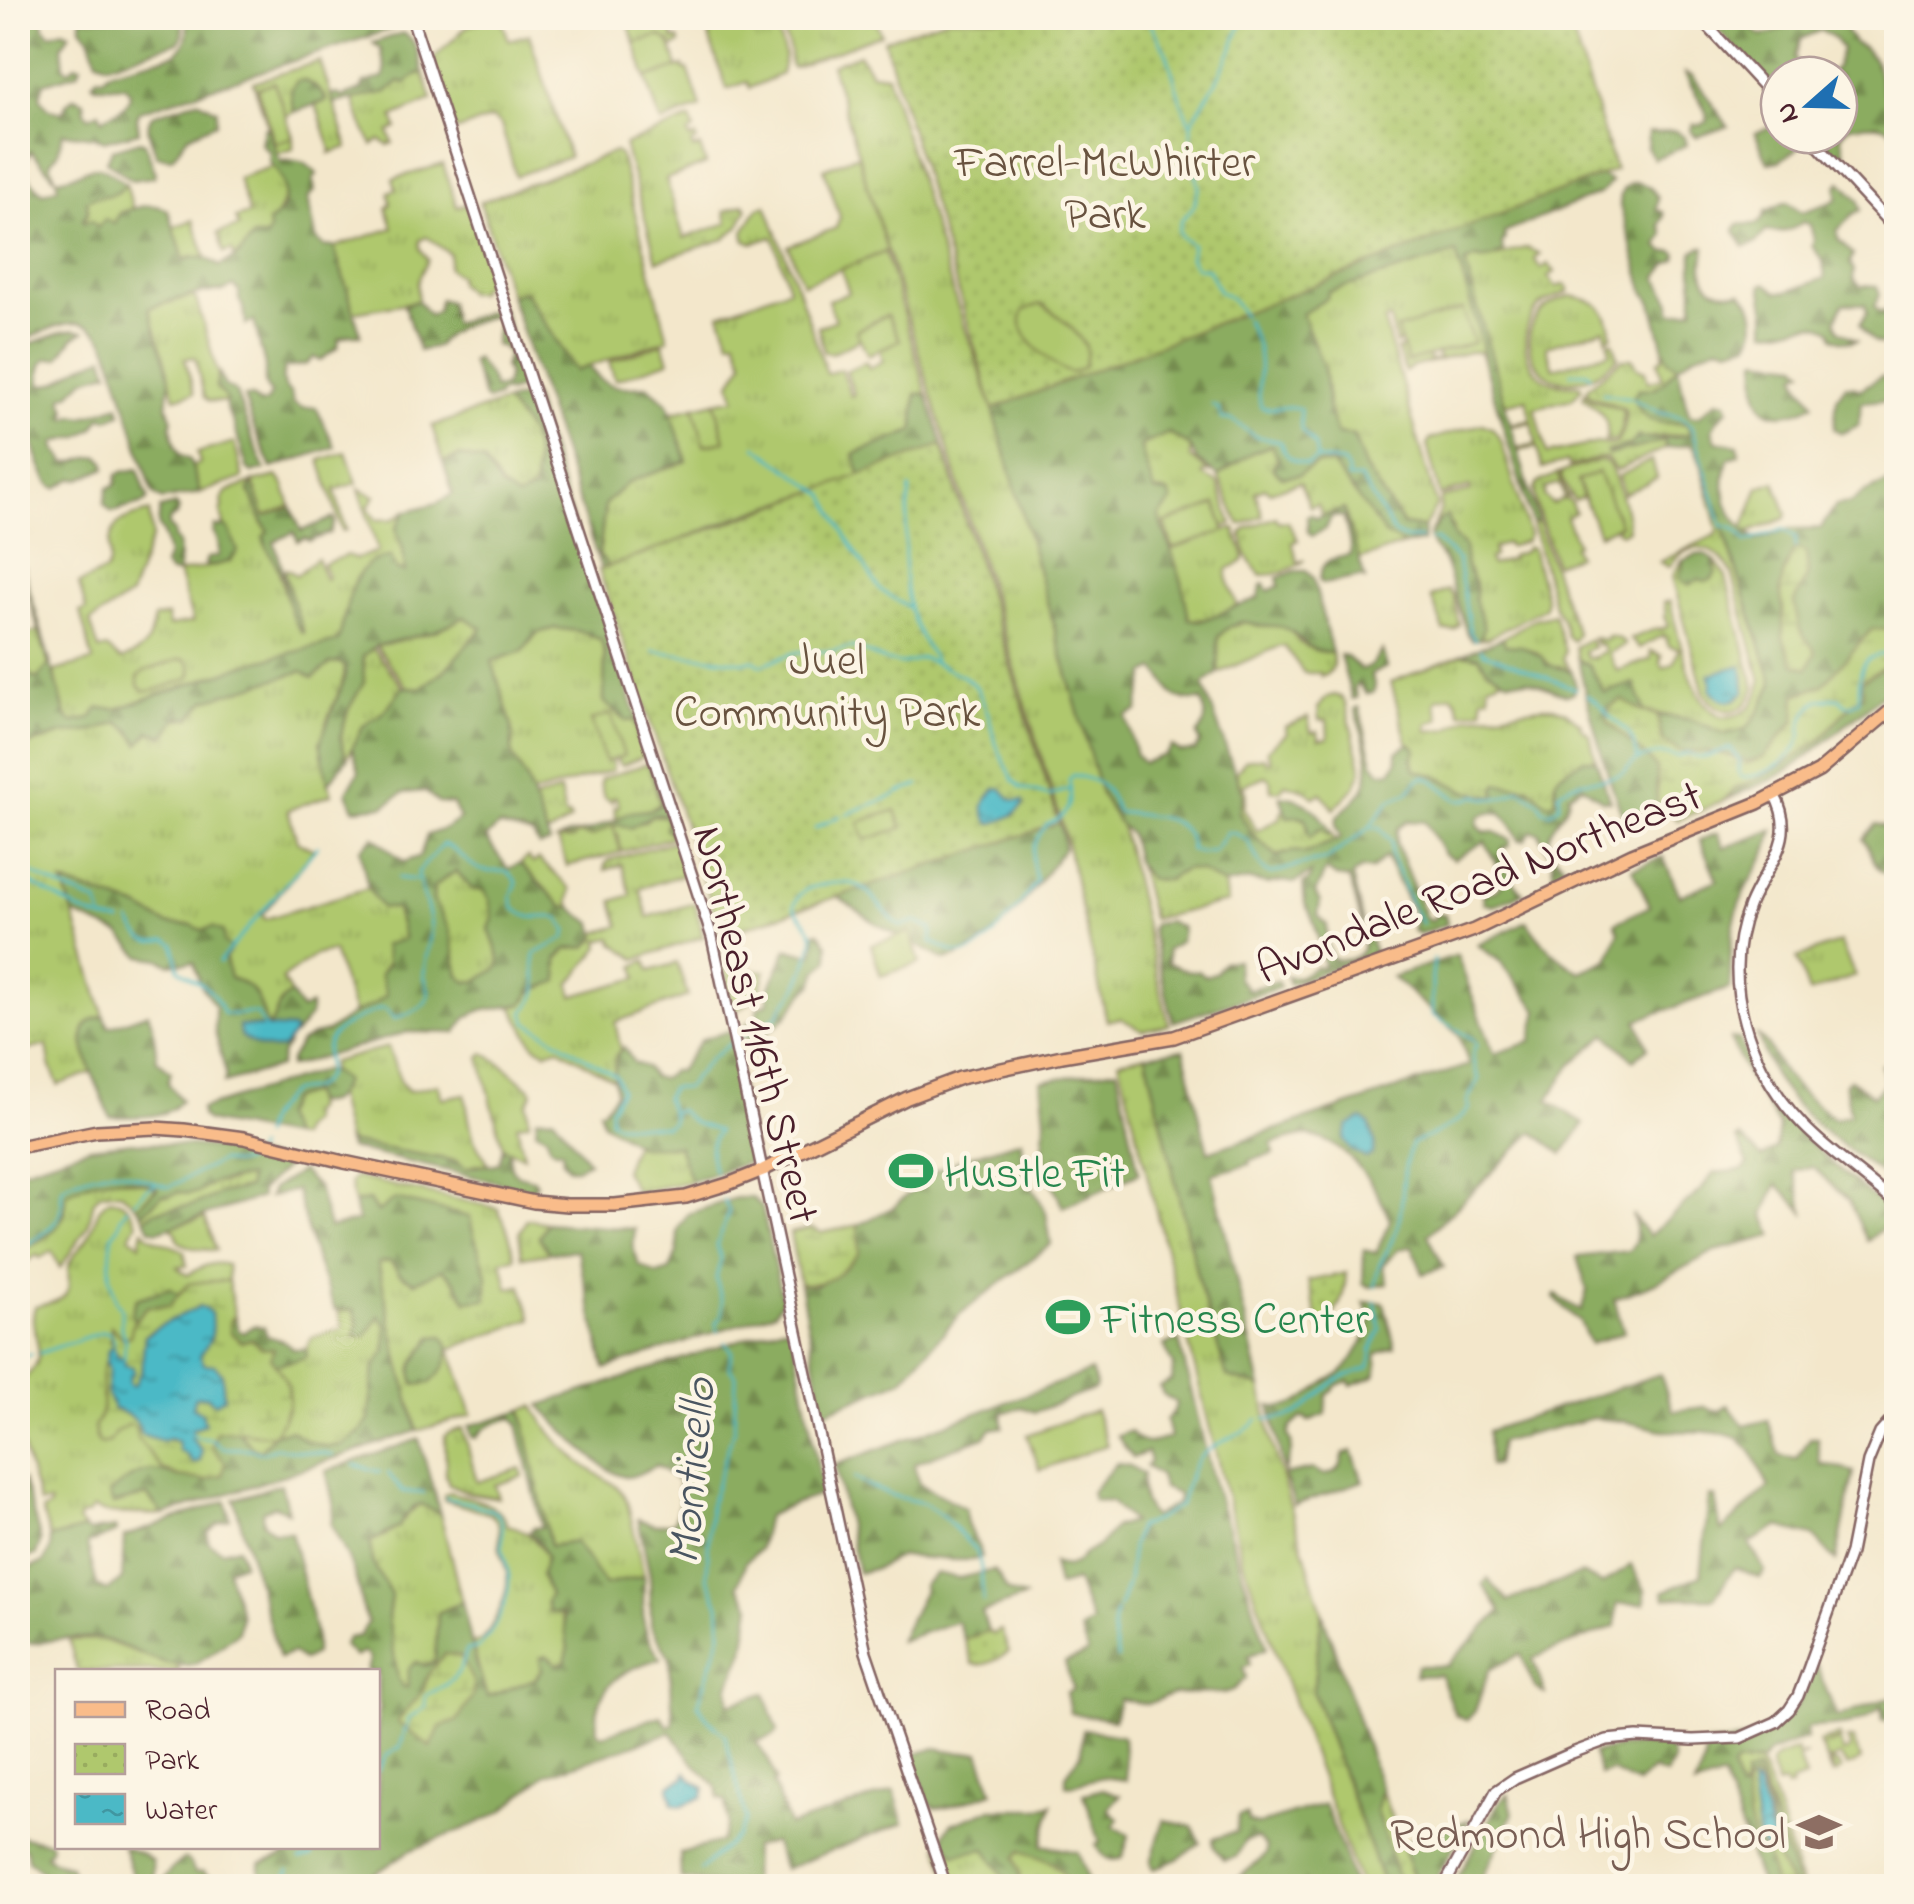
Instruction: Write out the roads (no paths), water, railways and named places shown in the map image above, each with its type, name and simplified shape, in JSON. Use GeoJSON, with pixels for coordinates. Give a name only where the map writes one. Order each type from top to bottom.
{"type":"FeatureCollection","features":[{"type":"Feature","properties":{"kind":"main road","name":"Avondale Road Northeast"},"geometry":{"type":"LineString","coordinates":[[18,1146],[72,1134],[125,1129],[184,1130],[244,1138],[530,1201],[614,1205],[686,1197],[763,1170],[906,1098],[960,1078],[1174,1037],[1474,930],[1819,771],[1896,706]]}},
{"type":"Feature","properties":{"kind":"street","name":"Northeast 116th Street"},"geometry":{"type":"LineString","coordinates":[[412,18],[708,922],[866,1652],[946,1886]]}},
{"type":"Feature","properties":{"kind":"street"},"geometry":{"type":"LineString","coordinates":[[1700,18],[1759,81]]}},
{"type":"Feature","properties":{"kind":"street"},"geometry":{"type":"LineString","coordinates":[[1827,155],[1896,230]]}},
{"type":"Feature","properties":{"kind":"street"},"geometry":{"type":"LineString","coordinates":[[1774,794],[1783,818],[1781,846],[1748,908],[1739,946],[1739,996],[1746,1025],[1767,1078],[1786,1106],[1812,1134],[1896,1204]]}},
{"type":"Feature","properties":{"kind":"street"},"geometry":{"type":"LineString","coordinates":[[1444,1886],[1496,1791],[1515,1778],[1607,1740],[1638,1736],[1740,1738],[1776,1722],[1789,1710],[1802,1686],[1850,1552],[1868,1462],[1880,1433],[1896,1415]]}},
{"type":"Feature","properties":{"kind":"water"},"geometry":{"type":"Polygon","coordinates":[[[1742,665],[1745,691],[1732,700],[1719,698],[1710,689],[1709,674],[1742,665]]]}},
{"type":"Feature","properties":{"kind":"water"},"geometry":{"type":"Polygon","coordinates":[[[1001,788],[1010,798],[1023,800],[1024,804],[1009,817],[990,824],[984,806],[995,789],[1001,788]]]}},
{"type":"Feature","properties":{"kind":"water"},"geometry":{"type":"Polygon","coordinates":[[[239,1026],[295,1032],[283,1048],[272,1049],[244,1038],[239,1026]]]}},
{"type":"Feature","properties":{"kind":"water"},"geometry":{"type":"Polygon","coordinates":[[[1362,1119],[1369,1123],[1375,1143],[1373,1154],[1366,1158],[1351,1150],[1344,1140],[1348,1126],[1362,1119]]]}},
{"type":"Feature","properties":{"kind":"water"},"geometry":{"type":"Polygon","coordinates":[[[200,1306],[211,1313],[212,1327],[210,1340],[200,1356],[204,1364],[215,1365],[222,1374],[224,1398],[215,1403],[207,1396],[195,1397],[192,1407],[202,1413],[205,1424],[192,1429],[191,1437],[202,1451],[200,1461],[193,1463],[179,1451],[177,1441],[141,1434],[132,1417],[114,1409],[107,1394],[106,1361],[113,1345],[125,1365],[133,1367],[129,1383],[135,1385],[141,1374],[145,1336],[200,1306]]]}},
{"type":"Feature","properties":{"kind":"water"},"geometry":{"type":"Polygon","coordinates":[[[686,1772],[705,1788],[703,1797],[681,1806],[673,1803],[669,1787],[684,1778],[686,1772]]]}},
{"type":"Feature","properties":{"kind":"water"},"geometry":{"type":"Polygon","coordinates":[[[1751,1783],[1757,1785],[1775,1846],[1773,1851],[1764,1849],[1759,1840],[1751,1783]]]}},
{"type":"Feature","properties":{"kind":"waterway"},"geometry":{"type":"LineString","coordinates":[[1147,18],[1166,51],[1191,125],[1191,152],[1199,187],[1193,207],[1178,231],[1192,245],[1190,257],[1195,267],[1208,269],[1219,292],[1230,298],[1243,315]]}},
{"type":"Feature","properties":{"kind":"waterway"},"geometry":{"type":"LineString","coordinates":[[1191,124],[1221,72],[1243,18]]}},
{"type":"Feature","properties":{"kind":"waterway"},"geometry":{"type":"LineString","coordinates":[[1246,320],[1259,353],[1261,407],[1300,409],[1301,430],[1315,446],[1317,459],[1343,463],[1348,478],[1360,478],[1395,534],[1421,539]]}},
{"type":"Feature","properties":{"kind":"waterway"},"geometry":{"type":"LineString","coordinates":[[1571,373],[1587,372],[1591,376]]}},
{"type":"Feature","properties":{"kind":"waterway"},"geometry":{"type":"LineString","coordinates":[[1602,393],[1631,398],[1660,413],[1682,417],[1692,426],[1722,526],[1736,530],[1746,542],[1784,529],[1796,539],[1795,548]]}},
{"type":"Feature","properties":{"kind":"waterway"},"geometry":{"type":"LineString","coordinates":[[1212,405],[1218,408],[1222,419],[1232,420],[1255,436],[1280,442],[1293,460],[1307,465],[1317,459]]}},
{"type":"Feature","properties":{"kind":"waterway"},"geometry":{"type":"LineString","coordinates":[[756,446],[825,495],[880,590],[909,608]]}},
{"type":"Feature","properties":{"kind":"waterway"},"geometry":{"type":"LineString","coordinates":[[910,488],[906,593],[915,625],[934,660]]}},
{"type":"Feature","properties":{"kind":"waterway"},"geometry":{"type":"LineString","coordinates":[[1430,540],[1436,540],[1458,560],[1470,632],[1475,640]]}},
{"type":"Feature","properties":{"kind":"waterway"},"geometry":{"type":"LineString","coordinates":[[653,651],[754,660],[761,665],[797,652],[854,647],[903,664],[922,658],[966,678],[977,688],[996,744],[1013,780],[1022,788],[1049,796],[1070,789]]}},
{"type":"Feature","properties":{"kind":"waterway"},"geometry":{"type":"LineString","coordinates":[[1481,649],[1576,689]]}},
{"type":"Feature","properties":{"kind":"waterway"},"geometry":{"type":"LineString","coordinates":[[738,1037],[778,1016],[794,993],[813,939],[810,927],[794,907],[807,889],[839,883],[861,887],[900,926],[916,922],[932,929],[932,942],[947,950],[962,954],[982,945],[1037,881],[1032,858],[1034,845],[1047,824],[1065,813],[1073,775],[1102,786],[1118,812],[1175,823],[1183,829],[1191,850],[1214,851],[1227,832],[1237,834],[1248,841],[1261,867],[1274,873],[1326,860],[1369,828],[1390,800],[1407,793],[1423,777],[1458,800],[1475,795],[1498,798],[1519,789],[1550,812],[1559,805],[1559,793],[1568,787],[1619,775],[1652,755],[1677,757],[1688,753],[1699,758],[1731,748],[1740,762],[1740,776],[1757,775],[1782,762],[1795,749],[1804,718],[1818,700],[1839,698],[1852,705],[1859,700],[1861,672],[1868,660],[1896,654]]}},
{"type":"Feature","properties":{"kind":"waterway"},"geometry":{"type":"LineString","coordinates":[[1587,695],[1627,732],[1638,760]]}},
{"type":"Feature","properties":{"kind":"waterway"},"geometry":{"type":"LineString","coordinates":[[898,793],[919,785]]}},
{"type":"Feature","properties":{"kind":"waterway"},"geometry":{"type":"LineString","coordinates":[[847,814],[896,795]]}},
{"type":"Feature","properties":{"kind":"waterway"},"geometry":{"type":"LineString","coordinates":[[815,828],[840,816]]}},
{"type":"Feature","properties":{"kind":"waterway"},"geometry":{"type":"LineString","coordinates":[[1369,828],[1379,828],[1391,841],[1391,856],[1422,924]]}},
{"type":"Feature","properties":{"kind":"waterway"},"geometry":{"type":"LineString","coordinates":[[262,1136],[268,1118],[286,1095],[312,1088],[324,1079],[327,1047],[339,1030],[381,1008],[395,1019],[418,1009],[428,998],[424,968],[431,927],[418,872],[443,844],[479,869],[504,871],[513,877],[517,883],[511,896],[514,908],[521,913],[560,918],[567,931],[565,938],[535,954],[537,990],[524,1012],[527,1022],[616,1076],[621,1090],[610,1109],[610,1120],[617,1124],[666,1126],[673,1117],[665,1098],[671,1088],[686,1088],[709,1060],[732,1042]]}},
{"type":"Feature","properties":{"kind":"waterway"},"geometry":{"type":"LineString","coordinates":[[219,962],[318,846]]}},
{"type":"Feature","properties":{"kind":"waterway"},"geometry":{"type":"LineString","coordinates":[[18,866],[98,903],[102,917]]}},
{"type":"Feature","properties":{"kind":"waterway"},"geometry":{"type":"LineString","coordinates":[[18,877],[94,917],[121,922]]}},
{"type":"Feature","properties":{"kind":"waterway"},"geometry":{"type":"LineString","coordinates":[[398,878],[416,880]]}},
{"type":"Feature","properties":{"kind":"waterway"},"geometry":{"type":"LineString","coordinates":[[130,921],[144,940],[174,944],[179,969],[210,991],[223,1013],[257,1014],[265,1029]]}},
{"type":"Feature","properties":{"kind":"waterway"},"geometry":{"type":"LineString","coordinates":[[1375,1287],[1379,1267],[1398,1226],[1412,1143],[1459,1120],[1469,1108],[1467,1101],[1479,1079],[1473,1061],[1477,1045],[1473,1039],[1432,1015],[1434,959]]}},
{"type":"Feature","properties":{"kind":"waterway","name":"Monticello"},"geometry":{"type":"LineString","coordinates":[[672,1112],[679,1110],[694,1123],[718,1131],[710,1150],[715,1172]]}},
{"type":"Feature","properties":{"kind":"waterway"},"geometry":{"type":"LineString","coordinates":[[18,1245],[32,1241],[54,1223],[62,1208],[62,1190],[72,1182],[116,1171],[169,1187],[221,1161],[247,1160],[257,1148]]}},
{"type":"Feature","properties":{"kind":"waterway"},"geometry":{"type":"LineString","coordinates":[[134,1202],[156,1184]]}},
{"type":"Feature","properties":{"kind":"waterway","name":"Monticello"},"geometry":{"type":"LineString","coordinates":[[718,1332],[716,1323],[722,1315],[722,1302],[716,1278],[721,1259],[717,1245],[729,1211],[724,1200]]}},
{"type":"Feature","properties":{"kind":"waterway"},"geometry":{"type":"LineString","coordinates":[[124,1359],[121,1308],[110,1277],[110,1263],[112,1235],[127,1208]]}},
{"type":"Feature","properties":{"kind":"waterway"},"geometry":{"type":"LineString","coordinates":[[1265,1419],[1296,1414],[1334,1382],[1369,1368],[1371,1350],[1381,1330],[1375,1302]]}},
{"type":"Feature","properties":{"kind":"waterway"},"geometry":{"type":"LineString","coordinates":[[40,1353],[101,1332],[108,1332],[113,1345]]}},
{"type":"Feature","properties":{"kind":"waterway","name":"Monticello"},"geometry":{"type":"LineString","coordinates":[[700,1870],[738,1836],[746,1819],[725,1735],[698,1705],[721,1633],[719,1605],[707,1576],[710,1505],[734,1429],[736,1376],[729,1367],[732,1351],[725,1342]]}},
{"type":"Feature","properties":{"kind":"waterway"},"geometry":{"type":"LineString","coordinates":[[18,1357],[32,1354]]}},
{"type":"Feature","properties":{"kind":"waterway"},"geometry":{"type":"LineString","coordinates":[[1119,1607],[1138,1527],[1180,1505],[1191,1472],[1204,1454],[1258,1419]]}},
{"type":"Feature","properties":{"kind":"waterway"},"geometry":{"type":"LineString","coordinates":[[191,1433],[211,1439],[223,1448],[263,1453],[277,1447],[333,1455]]}},
{"type":"Feature","properties":{"kind":"waterway"},"geometry":{"type":"LineString","coordinates":[[355,1465],[380,1472]]}},
{"type":"Feature","properties":{"kind":"waterway"},"geometry":{"type":"LineString","coordinates":[[388,1473],[403,1492],[424,1493]]}},
{"type":"Feature","properties":{"kind":"waterway"},"geometry":{"type":"LineString","coordinates":[[854,1478],[897,1497],[924,1503],[944,1517],[977,1552],[983,1601]]}},
{"type":"Feature","properties":{"kind":"waterway"},"geometry":{"type":"LineString","coordinates":[[380,1767],[386,1756],[400,1747],[409,1719],[426,1707],[425,1696],[453,1679],[466,1650],[479,1648],[485,1641],[507,1596],[509,1577],[498,1515],[482,1506],[446,1498]]}},
{"type":"Feature","properties":{"kind":"waterway"},"geometry":{"type":"LineString","coordinates":[[1117,1611],[1113,1635],[1118,1659]]}},
{"type":"Feature","properties":{"kind":"waterway"},"geometry":{"type":"LineString","coordinates":[[300,1860],[312,1857],[313,1849]]}},
{"type":"Feature","properties":{"kind":"waterway"},"geometry":{"type":"LineString","coordinates":[[285,1886],[289,1870]]}},
{"type":"Feature","properties":{"kind":"place","name":"Hustle Fit"},"geometry":{"type":"Point","coordinates":[911,1171]}},
{"type":"Feature","properties":{"kind":"place","name":"Fitness Center"},"geometry":{"type":"Point","coordinates":[1068,1317]}},
{"type":"Feature","properties":{"kind":"place","name":"Redmond High School"},"geometry":{"type":"Point","coordinates":[1819,1832]}},
{"type":"Feature","properties":{"kind":"park label","name":"Farrel-McWhirter Park"},"geometry":{"type":"Point","coordinates":[1105,186]}},
{"type":"Feature","properties":{"kind":"park label","name":"Juel Community Park"},"geometry":{"type":"Point","coordinates":[827,684]}}]}
